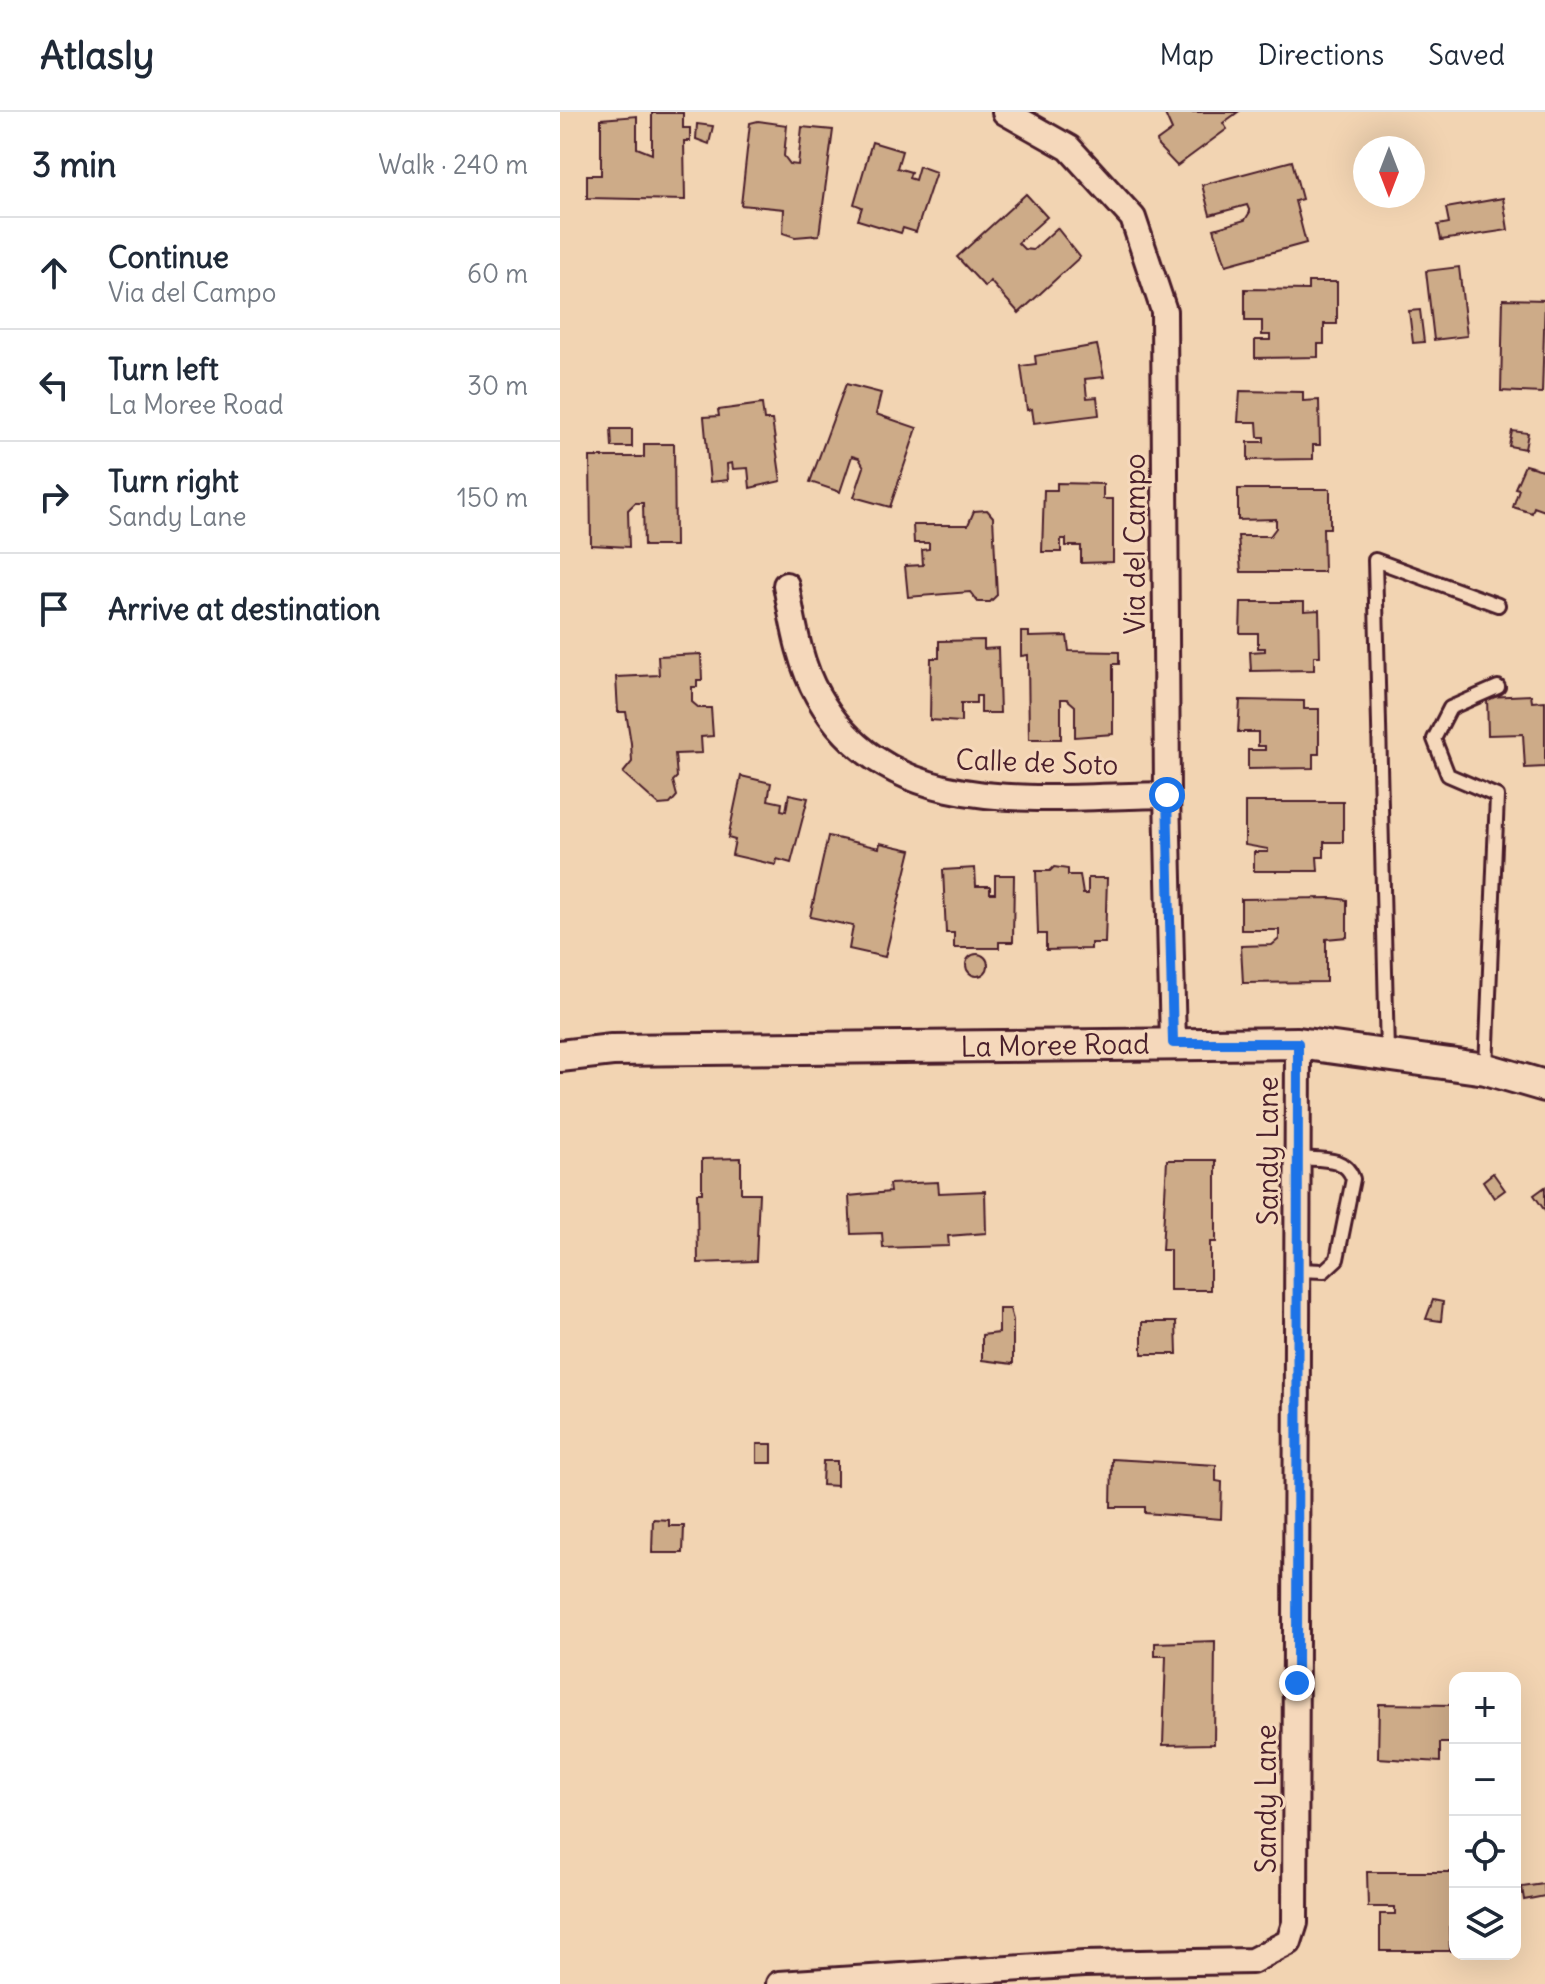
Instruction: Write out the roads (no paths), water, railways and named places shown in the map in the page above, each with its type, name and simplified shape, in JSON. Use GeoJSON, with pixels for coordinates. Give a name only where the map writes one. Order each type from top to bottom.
{"type":"FeatureCollection","features":[{"type":"Feature","properties":{"kind":"street","name":"Via del Campo"},"geometry":{"type":"LineString","coordinates":[[1005,112],[1044,120],[1133,218],[1164,311],[1167,795],[1173,1043]]}},
{"type":"Feature","properties":{"kind":"street","name":"Calle de Soto"},"geometry":{"type":"LineString","coordinates":[[786,585],[795,638],[816,694],[843,735],[878,764],[945,791],[958,793],[998,796],[1167,795]]}},
{"type":"Feature","properties":{"kind":"street","name":"La Moree Road"},"geometry":{"type":"LineString","coordinates":[[560,1056],[612,1050],[1298,1043],[1486,1069],[1545,1086]]}},
{"type":"Feature","properties":{"kind":"street","name":"Sandy Lane"},"geometry":{"type":"LineString","coordinates":[[779,1984],[1070,1964],[1241,1962],[1269,1955],[1289,1942],[1295,1923],[1298,1043]]}},
{"type":"Feature","properties":{"kind":"lane"},"geometry":{"type":"LineString","coordinates":[[1387,1053],[1375,560],[1498,605]]}},
{"type":"Feature","properties":{"kind":"lane"},"geometry":{"type":"LineString","coordinates":[[1486,1069],[1497,796],[1448,775],[1434,739],[1450,708],[1498,687]]}},
{"type":"Feature","properties":{"kind":"lane"},"geometry":{"type":"LineString","coordinates":[[1297,1270],[1324,1271],[1337,1259],[1353,1179],[1349,1167],[1342,1162],[1298,1158]]}}]}
